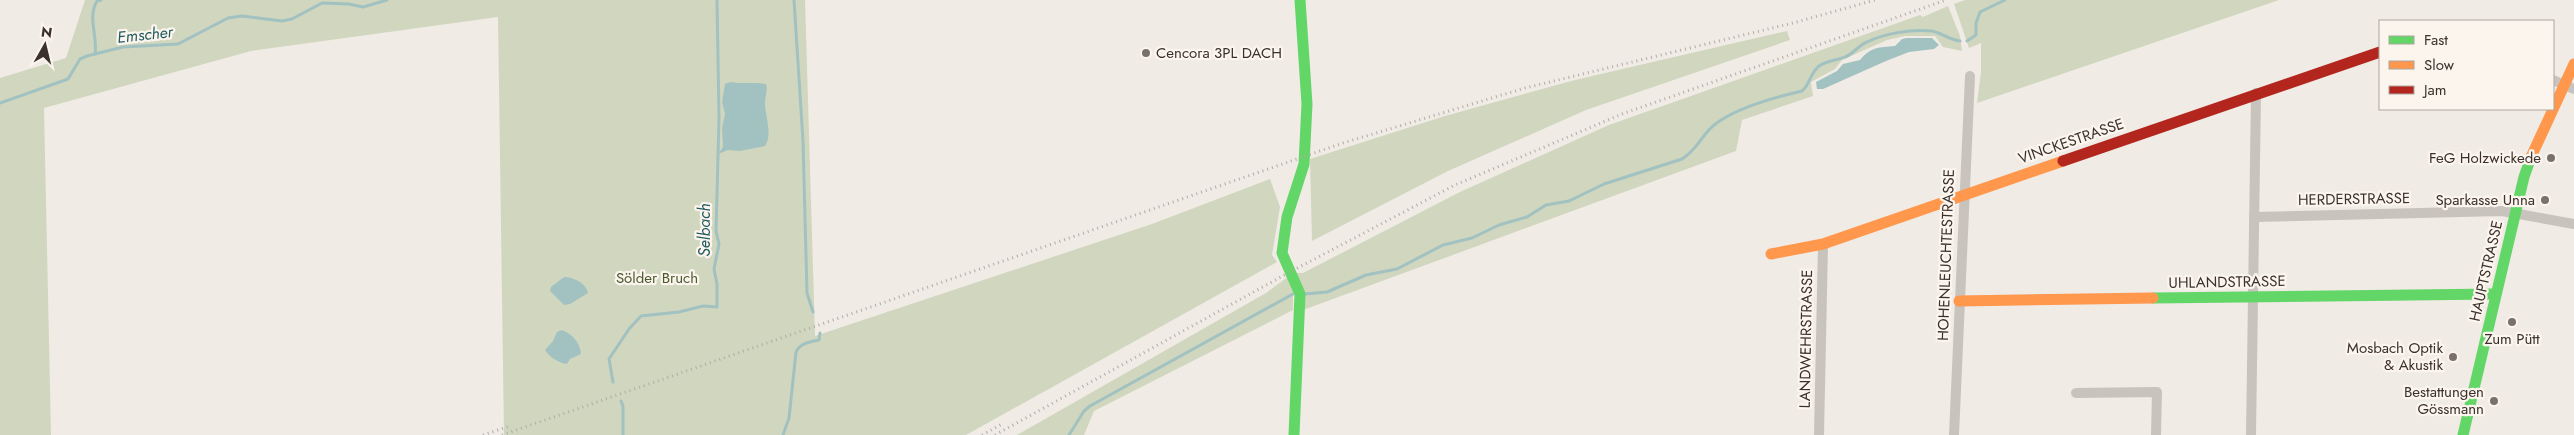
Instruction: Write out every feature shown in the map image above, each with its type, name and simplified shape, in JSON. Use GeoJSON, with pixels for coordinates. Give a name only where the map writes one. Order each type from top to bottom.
{"type":"FeatureCollection","features":[{"type":"Feature","properties":{"kind":"street"},"geometry":{"type":"LineString","coordinates":[[1294,435],[1300,294],[1282,253],[1287,218],[1304,164],[1307,97],[1300,0]]}},
{"type":"Feature","properties":{"kind":"street","name":"VINCKESTRASSE"},"geometry":{"type":"LineString","coordinates":[[1771,254],[1823,244],[2256,93],[2379,52]]}},
{"type":"Feature","properties":{"kind":"street","name":"HAUPTSTRASSE"},"geometry":{"type":"LineString","coordinates":[[2463,435],[2515,212],[2535,145],[2570,87],[2574,64]]}},
{"type":"Feature","properties":{"kind":"street","name":"HOHENLEUCHTESTRASSE"},"geometry":{"type":"LineString","coordinates":[[1954,435],[1970,76]]}},
{"type":"Feature","properties":{"kind":"street"},"geometry":{"type":"LineString","coordinates":[[2554,80],[2570,87]]}},
{"type":"Feature","properties":{"kind":"street"},"geometry":{"type":"LineString","coordinates":[[2251,435],[2256,93]]}},
{"type":"Feature","properties":{"kind":"street","name":"HERDERSTRASSE"},"geometry":{"type":"LineString","coordinates":[[2254,217],[2515,212],[2574,224]]}},
{"type":"Feature","properties":{"kind":"street","name":"LANDWEHRSTRASSE"},"geometry":{"type":"LineString","coordinates":[[1819,435],[1823,244]]}},
{"type":"Feature","properties":{"kind":"street","name":"UHLANDSTRASSE"},"geometry":{"type":"LineString","coordinates":[[1959,301],[2482,292],[2495,294]]}},
{"type":"Feature","properties":{"kind":"street"},"geometry":{"type":"LineString","coordinates":[[2076,393],[2157,392],[2156,435]]}},
{"type":"Feature","properties":{"kind":"green space","name":"Sölder Bruch"},"geometry":{"type":"Polygon","coordinates":[[[85,0],[805,0],[815,336],[1152,224],[1270,179],[1280,207],[1272,255],[1277,262],[966,435],[504,435],[498,17],[251,51],[44,108],[51,435],[0,435],[0,78],[66,58],[85,0]]]}},
{"type":"Feature","properties":{"kind":"green space"},"geometry":{"type":"Polygon","coordinates":[[[1965,0],[2279,0],[1977,103],[1981,72],[1981,43],[1969,48],[1954,4],[1965,0]]]}},
{"type":"Feature","properties":{"kind":"green space"},"geometry":{"type":"Polygon","coordinates":[[[1948,6],[1960,36],[1962,51],[1943,47],[1935,36],[1905,36],[1887,40],[1842,60],[1835,69],[1811,82],[1813,96],[1742,120],[1736,151],[1303,310],[1295,273],[1303,273],[1460,192],[1609,125],[1920,15],[1923,17],[1948,6]]]}},
{"type":"Feature","properties":{"kind":"green space"},"geometry":{"type":"Polygon","coordinates":[[[1787,31],[1790,40],[1586,110],[1448,171],[1312,241],[1310,159],[1445,116],[1575,80],[1787,31]]]}},
{"type":"Feature","properties":{"kind":"green space"},"geometry":{"type":"Polygon","coordinates":[[[1289,276],[1293,287],[1293,310],[1094,411],[1084,435],[1017,435],[1266,293],[1289,276]]]}},
{"type":"Feature","properties":{"kind":"water"},"geometry":{"type":"Polygon","coordinates":[[[1932,38],[1939,45],[1934,49],[1909,52],[1823,89],[1817,89],[1816,82],[1837,71],[1843,64],[1860,60],[1868,52],[1876,48],[1895,46],[1902,39],[1932,38]]]}},
{"type":"Feature","properties":{"kind":"water"},"geometry":{"type":"Polygon","coordinates":[[[730,82],[766,84],[765,103],[768,136],[765,146],[740,151],[728,150],[718,154],[723,147],[722,128],[725,114],[722,102],[725,84],[730,82]]]}},
{"type":"Feature","properties":{"kind":"water"},"geometry":{"type":"Polygon","coordinates":[[[564,277],[579,281],[585,286],[588,293],[570,304],[564,305],[550,291],[551,287],[564,277]]]}},
{"type":"Feature","properties":{"kind":"water"},"geometry":{"type":"Polygon","coordinates":[[[562,330],[575,339],[581,354],[570,359],[567,364],[554,359],[545,350],[553,341],[557,332],[562,330]]]}},
{"type":"Feature","properties":{"kind":"waterway"},"geometry":{"type":"LineString","coordinates":[[95,54],[93,14],[97,1],[101,0]]}},
{"type":"Feature","properties":{"kind":"waterway","name":"Emscher"},"geometry":{"type":"LineString","coordinates":[[0,103],[68,79],[80,59],[87,56],[123,47],[178,44],[228,18],[242,16],[282,21],[292,19],[322,3],[349,4],[363,7],[387,0]]}},
{"type":"Feature","properties":{"kind":"waterway","name":"Selbach"},"geometry":{"type":"LineString","coordinates":[[613,382],[609,359],[629,329],[641,316],[679,312],[703,306],[717,307],[717,284],[714,269],[719,244],[716,231],[719,118],[717,0]]}},
{"type":"Feature","properties":{"kind":"waterway"},"geometry":{"type":"LineString","coordinates":[[794,0],[803,141],[807,293],[813,312]]}},
{"type":"Feature","properties":{"kind":"waterway"},"geometry":{"type":"LineString","coordinates":[[1967,41],[1976,35],[1976,23],[1980,12],[2005,0]]}},
{"type":"Feature","properties":{"kind":"waterway"},"geometry":{"type":"LineString","coordinates":[[1305,294],[1327,292],[1366,275],[1397,269],[1443,245],[1472,238],[1499,225],[1527,217],[1546,205],[1569,201],[1604,184],[1682,159],[1692,151],[1713,126],[1722,120],[1756,104],[1802,91],[1819,66],[1848,56],[1864,43],[1874,39],[1899,32],[1932,31],[1960,41]]}},
{"type":"Feature","properties":{"kind":"waterway"},"geometry":{"type":"LineString","coordinates":[[1069,435],[1084,411],[1090,406],[1293,294]]}},
{"type":"Feature","properties":{"kind":"waterway"},"geometry":{"type":"LineString","coordinates":[[783,435],[789,418],[796,352],[802,345],[819,340],[820,333]]}},
{"type":"Feature","properties":{"kind":"waterway","name":"Selbach"},"geometry":{"type":"LineString","coordinates":[[621,401],[623,406],[623,435]]}},
{"type":"Feature","properties":{"kind":"railway"},"geometry":{"type":"LineString","coordinates":[[502,435],[1343,143],[1525,88],[1793,23],[1875,0]]}},
{"type":"Feature","properties":{"kind":"railway"},"geometry":{"type":"LineString","coordinates":[[995,435],[1288,273],[1455,185],[1622,114],[1946,0]]}},
{"type":"Feature","properties":{"kind":"railway"},"geometry":{"type":"LineString","coordinates":[[982,435],[1002,424]]}},
{"type":"Feature","properties":{"kind":"railway"},"geometry":{"type":"LineString","coordinates":[[483,435],[510,426]]}},
{"type":"Feature","properties":{"kind":"traffic: fast"},"geometry":{"type":"LineString","coordinates":[[1294,435],[1300,294],[1282,253],[1287,217],[1304,164],[1307,104],[1300,0]]}},
{"type":"Feature","properties":{"kind":"traffic: fast"},"geometry":{"type":"LineString","coordinates":[[2463,435],[2524,177],[2531,157]]}},
{"type":"Feature","properties":{"kind":"traffic: fast"},"geometry":{"type":"LineString","coordinates":[[2153,298],[2495,294]]}},
{"type":"Feature","properties":{"kind":"traffic: slow"},"geometry":{"type":"LineString","coordinates":[[2554,107],[2574,64]]}},
{"type":"Feature","properties":{"kind":"traffic: slow"},"geometry":{"type":"LineString","coordinates":[[2531,157],[2553,110]]}},
{"type":"Feature","properties":{"kind":"traffic: slow"},"geometry":{"type":"LineString","coordinates":[[1771,254],[1823,244],[2063,161]]}},
{"type":"Feature","properties":{"kind":"traffic: slow"},"geometry":{"type":"LineString","coordinates":[[1959,301],[2153,298]]}},
{"type":"Feature","properties":{"kind":"traffic: jam"},"geometry":{"type":"LineString","coordinates":[[2063,161],[2379,52]]}},
{"type":"Feature","properties":{"kind":"place","name":"Cencora 3PL DACH"},"geometry":{"type":"Point","coordinates":[1146,53]}},
{"type":"Feature","properties":{"kind":"place","name":"FeG Holzwickede"},"geometry":{"type":"Point","coordinates":[2551,158]}},
{"type":"Feature","properties":{"kind":"place","name":"Sparkasse Unna"},"geometry":{"type":"Point","coordinates":[2545,200]}},
{"type":"Feature","properties":{"kind":"place","name":"Zum Pütt"},"geometry":{"type":"Point","coordinates":[2512,322]}},
{"type":"Feature","properties":{"kind":"place","name":"Mosbach Optik & Akustik"},"geometry":{"type":"Point","coordinates":[2453,357]}},
{"type":"Feature","properties":{"kind":"place","name":"Bestattungen Gössmann"},"geometry":{"type":"Point","coordinates":[2494,401]}}]}
